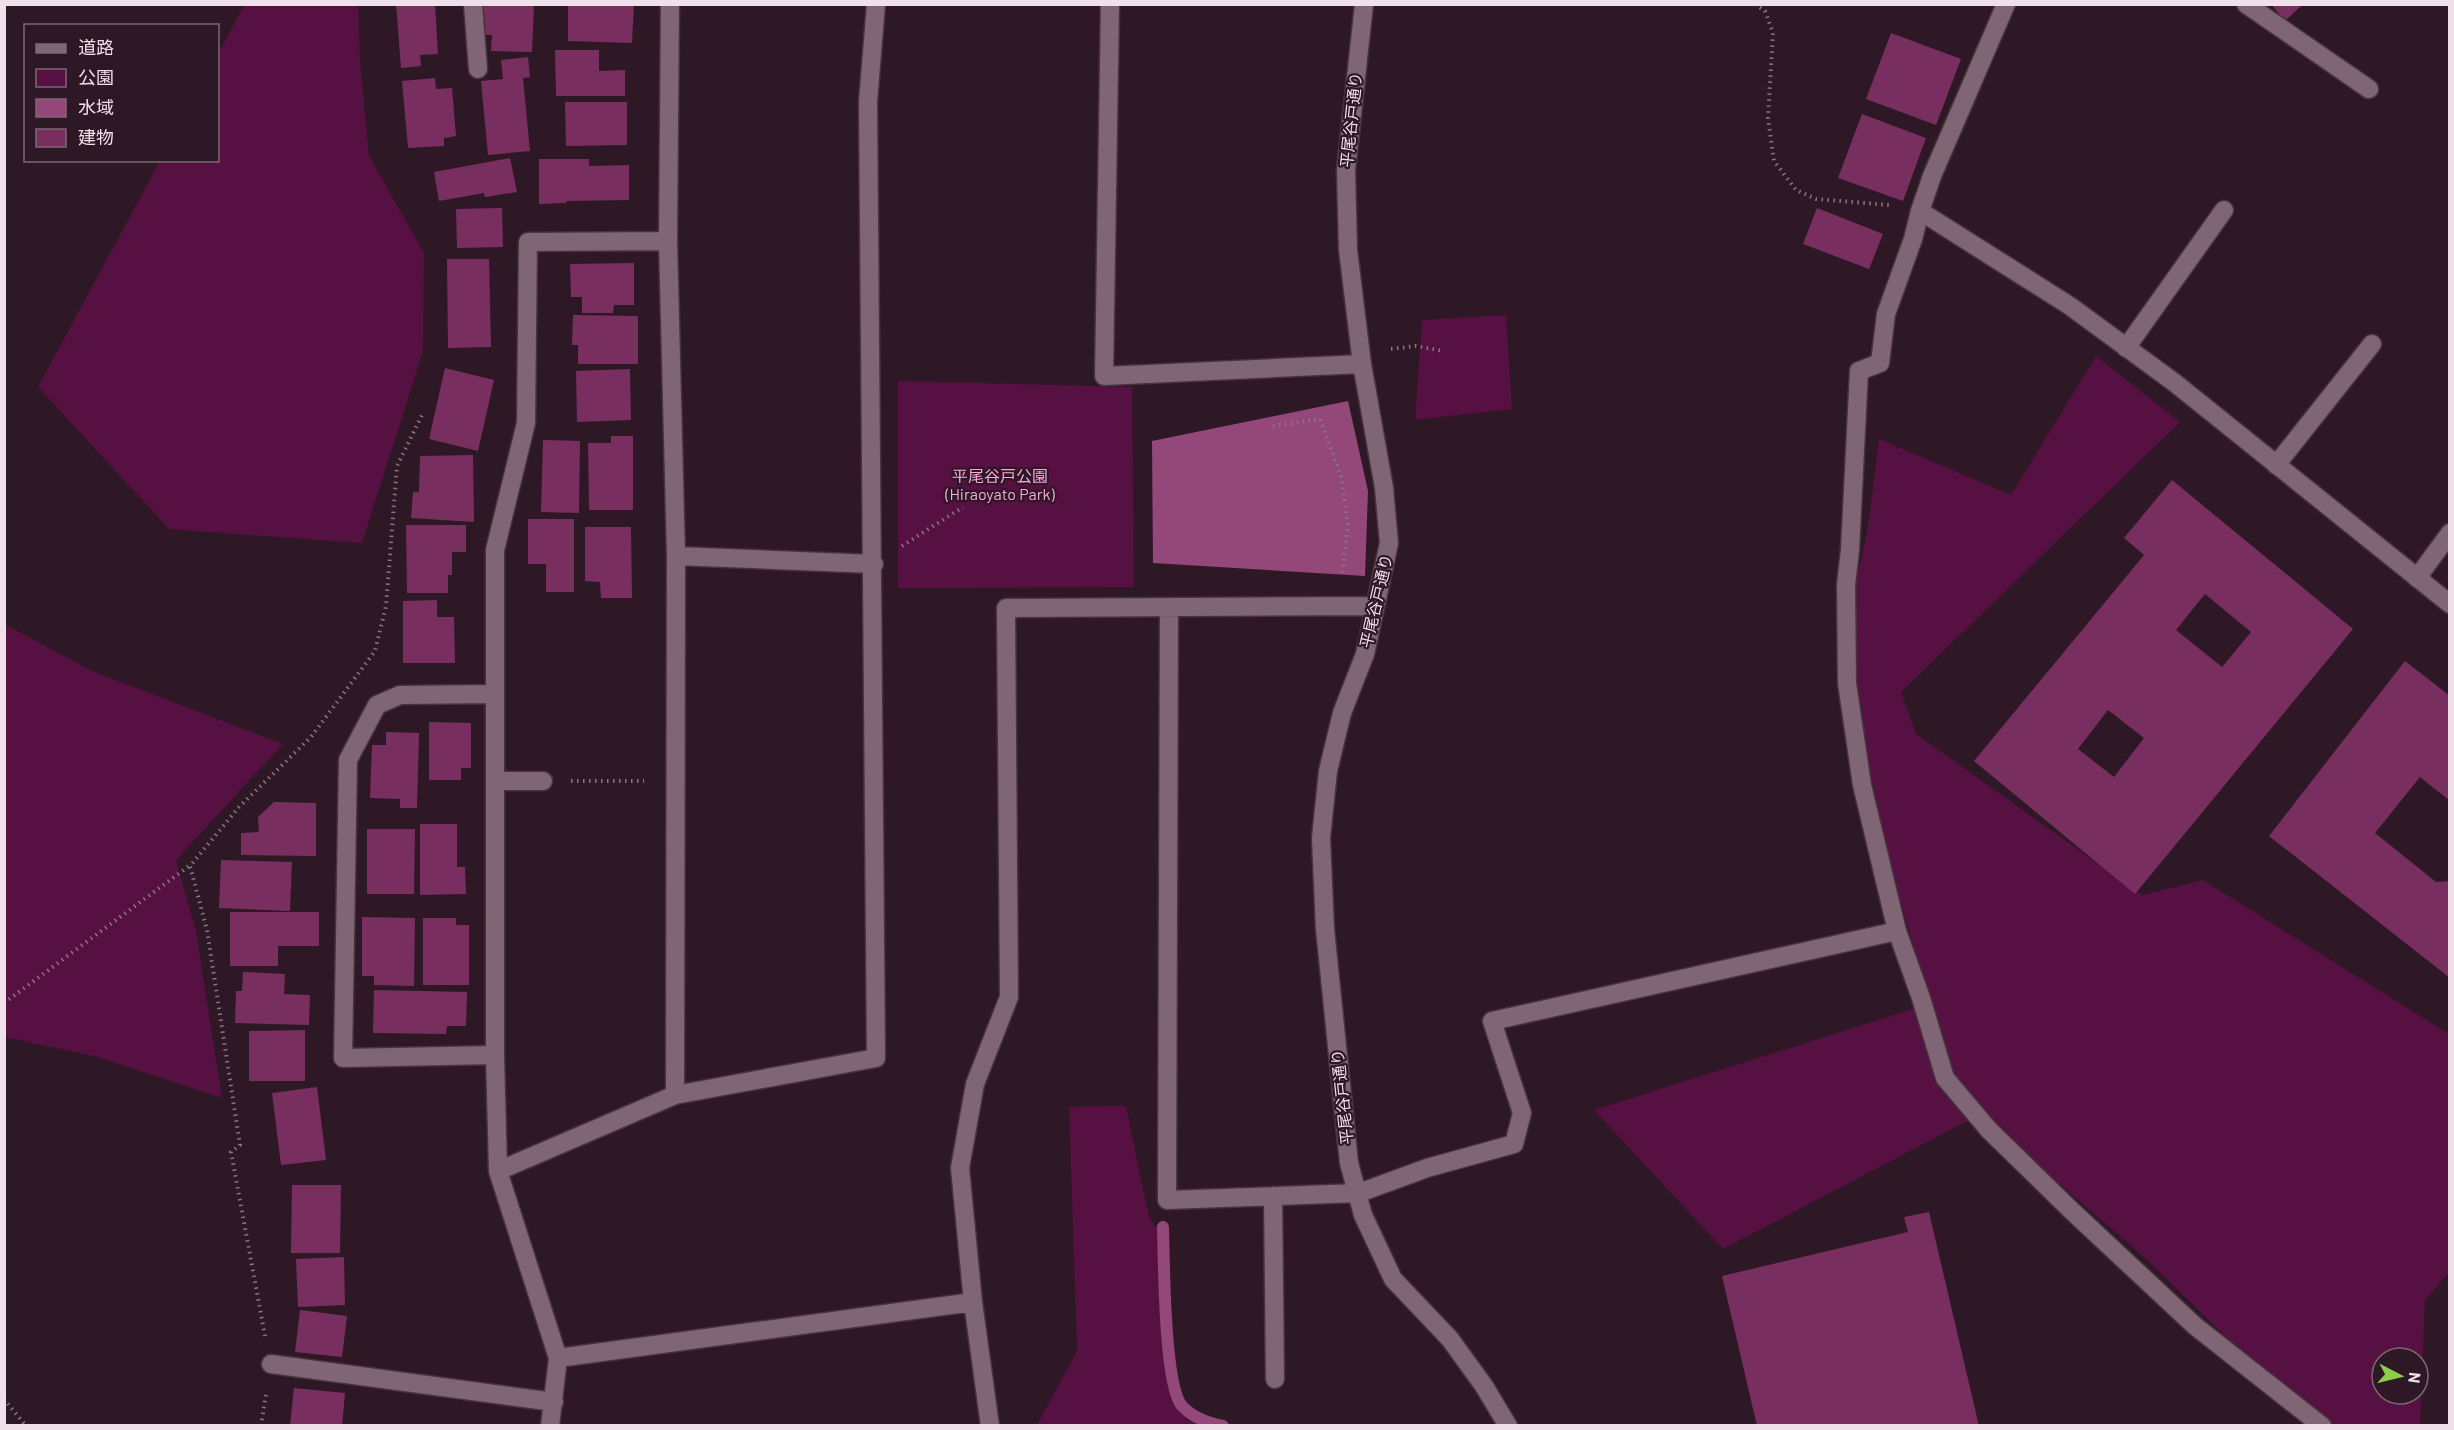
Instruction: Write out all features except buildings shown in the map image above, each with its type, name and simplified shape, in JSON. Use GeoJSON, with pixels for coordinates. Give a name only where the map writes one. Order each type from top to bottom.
{"type":"FeatureCollection","features":[{"type":"Feature","properties":{"kind":"street"},"geometry":{"type":"LineString","coordinates":[[473,4],[478,69]]}},
{"type":"Feature","properties":{"kind":"street"},"geometry":{"type":"LineString","coordinates":[[670,4],[668,241],[676,556],[675,1095]]}},
{"type":"Feature","properties":{"kind":"street"},"geometry":{"type":"LineString","coordinates":[[498,1171],[675,1095],[876,1058],[874,564],[868,102],[876,4]]}},
{"type":"Feature","properties":{"kind":"street"},"geometry":{"type":"LineString","coordinates":[[1110,4],[1104,376],[1361,358]]}},
{"type":"Feature","properties":{"kind":"street","name":"平尾谷戸通り"},"geometry":{"type":"LineString","coordinates":[[1364,4],[1346,170],[1348,250],[1361,358],[1384,488],[1389,543],[1365,654],[1339,725],[1328,771],[1322,838],[1325,929],[1349,1163],[1359,1193],[1363,1215],[1393,1279],[1450,1339],[1484,1386],[1508,1425]]}},
{"type":"Feature","properties":{"kind":"street"},"geometry":{"type":"LineString","coordinates":[[2006,4],[1932,176],[1913,239],[1886,314],[1880,363],[1859,371],[1850,550],[1846,585],[1847,683],[1862,785],[1897,931],[1921,998],[1945,1078],[1989,1130],[2195,1326],[2322,1425]]}},
{"type":"Feature","properties":{"kind":"street"},"geometry":{"type":"LineString","coordinates":[[2247,4],[2369,89]]}},
{"type":"Feature","properties":{"kind":"street"},"geometry":{"type":"LineString","coordinates":[[2126,348],[2223,210]]}},
{"type":"Feature","properties":{"kind":"street"},"geometry":{"type":"LineString","coordinates":[[1920,211],[2070,306],[2175,383],[2450,604]]}},
{"type":"Feature","properties":{"kind":"street"},"geometry":{"type":"LineString","coordinates":[[550,1425],[558,1358],[498,1171],[495,1055],[495,550],[526,423],[528,242],[668,241]]}},
{"type":"Feature","properties":{"kind":"street"},"geometry":{"type":"LineString","coordinates":[[2276,465],[2372,345]]}},
{"type":"Feature","properties":{"kind":"street"},"geometry":{"type":"LineString","coordinates":[[2417,578],[2450,533]]}},
{"type":"Feature","properties":{"kind":"street"},"geometry":{"type":"LineString","coordinates":[[676,556],[874,564]]}},
{"type":"Feature","properties":{"kind":"street"},"geometry":{"type":"LineString","coordinates":[[990,1425],[973,1302],[960,1168],[975,1084],[1010,997],[1006,608],[1376,606]]}},
{"type":"Feature","properties":{"kind":"street"},"geometry":{"type":"LineString","coordinates":[[1169,607],[1167,1200],[1359,1193],[1427,1168],[1514,1144],[1522,1113],[1492,1021],[1897,931]]}},
{"type":"Feature","properties":{"kind":"street"},"geometry":{"type":"LineString","coordinates":[[495,694],[400,695],[377,705],[348,760],[343,1058],[495,1055]]}},
{"type":"Feature","properties":{"kind":"street"},"geometry":{"type":"LineString","coordinates":[[495,781],[543,781]]}},
{"type":"Feature","properties":{"kind":"street"},"geometry":{"type":"LineString","coordinates":[[1273,1196],[1275,1379]]}},
{"type":"Feature","properties":{"kind":"street"},"geometry":{"type":"LineString","coordinates":[[558,1358],[973,1302]]}},
{"type":"Feature","properties":{"kind":"street"},"geometry":{"type":"LineString","coordinates":[[271,1364],[554,1402]]}},
{"type":"Feature","properties":{"kind":"path"},"geometry":{"type":"LineString","coordinates":[[1755,4],[1765,11],[1773,33],[1768,118],[1774,161],[1796,190],[1816,198],[1879,203],[1920,211]]}},
{"type":"Feature","properties":{"kind":"path"},"geometry":{"type":"LineString","coordinates":[[1361,358],[1416,346],[1443,351]]}},
{"type":"Feature","properties":{"kind":"path"},"geometry":{"type":"LineString","coordinates":[[4,1003],[190,866],[239,807],[311,737],[375,651],[386,606],[397,466],[423,413]]}},
{"type":"Feature","properties":{"kind":"path"},"geometry":{"type":"LineString","coordinates":[[1273,426],[1320,419],[1341,476],[1348,525],[1338,606]]}},
{"type":"Feature","properties":{"kind":"path"},"geometry":{"type":"LineString","coordinates":[[874,564],[963,507]]}},
{"type":"Feature","properties":{"kind":"path"},"geometry":{"type":"LineString","coordinates":[[543,781],[676,781]]}},
{"type":"Feature","properties":{"kind":"path"},"geometry":{"type":"LineString","coordinates":[[190,866],[207,930],[240,1145],[231,1152],[271,1364]]}},
{"type":"Feature","properties":{"kind":"path"},"geometry":{"type":"LineString","coordinates":[[4,1399],[26,1425]]}},
{"type":"Feature","properties":{"kind":"green space"},"geometry":{"type":"Polygon","coordinates":[[[244,5],[358,5],[360,61],[369,156],[424,253],[423,351],[362,543],[169,529],[38,387],[159,162],[219,162],[219,52],[244,5]]]}},
{"type":"Feature","properties":{"kind":"green space"},"geometry":{"type":"Polygon","coordinates":[[[1506,315],[1512,409],[1415,420],[1422,320],[1506,315]]]}},
{"type":"Feature","properties":{"kind":"green space"},"geometry":{"type":"Polygon","coordinates":[[[2096,356],[2180,422],[1901,692],[1916,734],[2142,895],[2203,880],[2449,1034],[2449,1272],[2425,1301],[2423,1346],[2370,1346],[2370,1406],[2421,1406],[2420,1425],[2332,1425],[2316,1415],[2225,1336],[2144,1257],[2001,1133],[1984,1112],[1723,1249],[1594,1110],[1916,1008],[1929,998],[1886,847],[1874,796],[1858,692],[1855,587],[1868,524],[1879,439],[2011,495],[2096,356]]]}},
{"type":"Feature","properties":{"kind":"green space","name":"平尾谷戸公園 (Hiraoyato Park)"},"geometry":{"type":"Polygon","coordinates":[[[898,381],[1132,387],[1134,587],[898,588],[898,381]]]}},
{"type":"Feature","properties":{"kind":"green space"},"geometry":{"type":"Polygon","coordinates":[[[4,624],[92,671],[283,744],[176,860],[196,931],[222,1098],[98,1057],[5,1037],[4,624]]]}},
{"type":"Feature","properties":{"kind":"green space"},"geometry":{"type":"Polygon","coordinates":[[[1126,1106],[1149,1218],[1158,1229],[1166,1374],[1177,1407],[1182,1413],[1204,1425],[1037,1425],[1077,1351],[1069,1107],[1126,1106]]]}},
{"type":"Feature","properties":{"kind":"water"},"geometry":{"type":"Polygon","coordinates":[[[1348,401],[1368,491],[1365,576],[1153,563],[1152,441],[1348,401]]]}},
{"type":"Feature","properties":{"kind":"waterway"},"geometry":{"type":"LineString","coordinates":[[1163,1227],[1168,1349],[1176,1394],[1182,1406],[1191,1414],[1206,1422],[1223,1426]]}}]}
